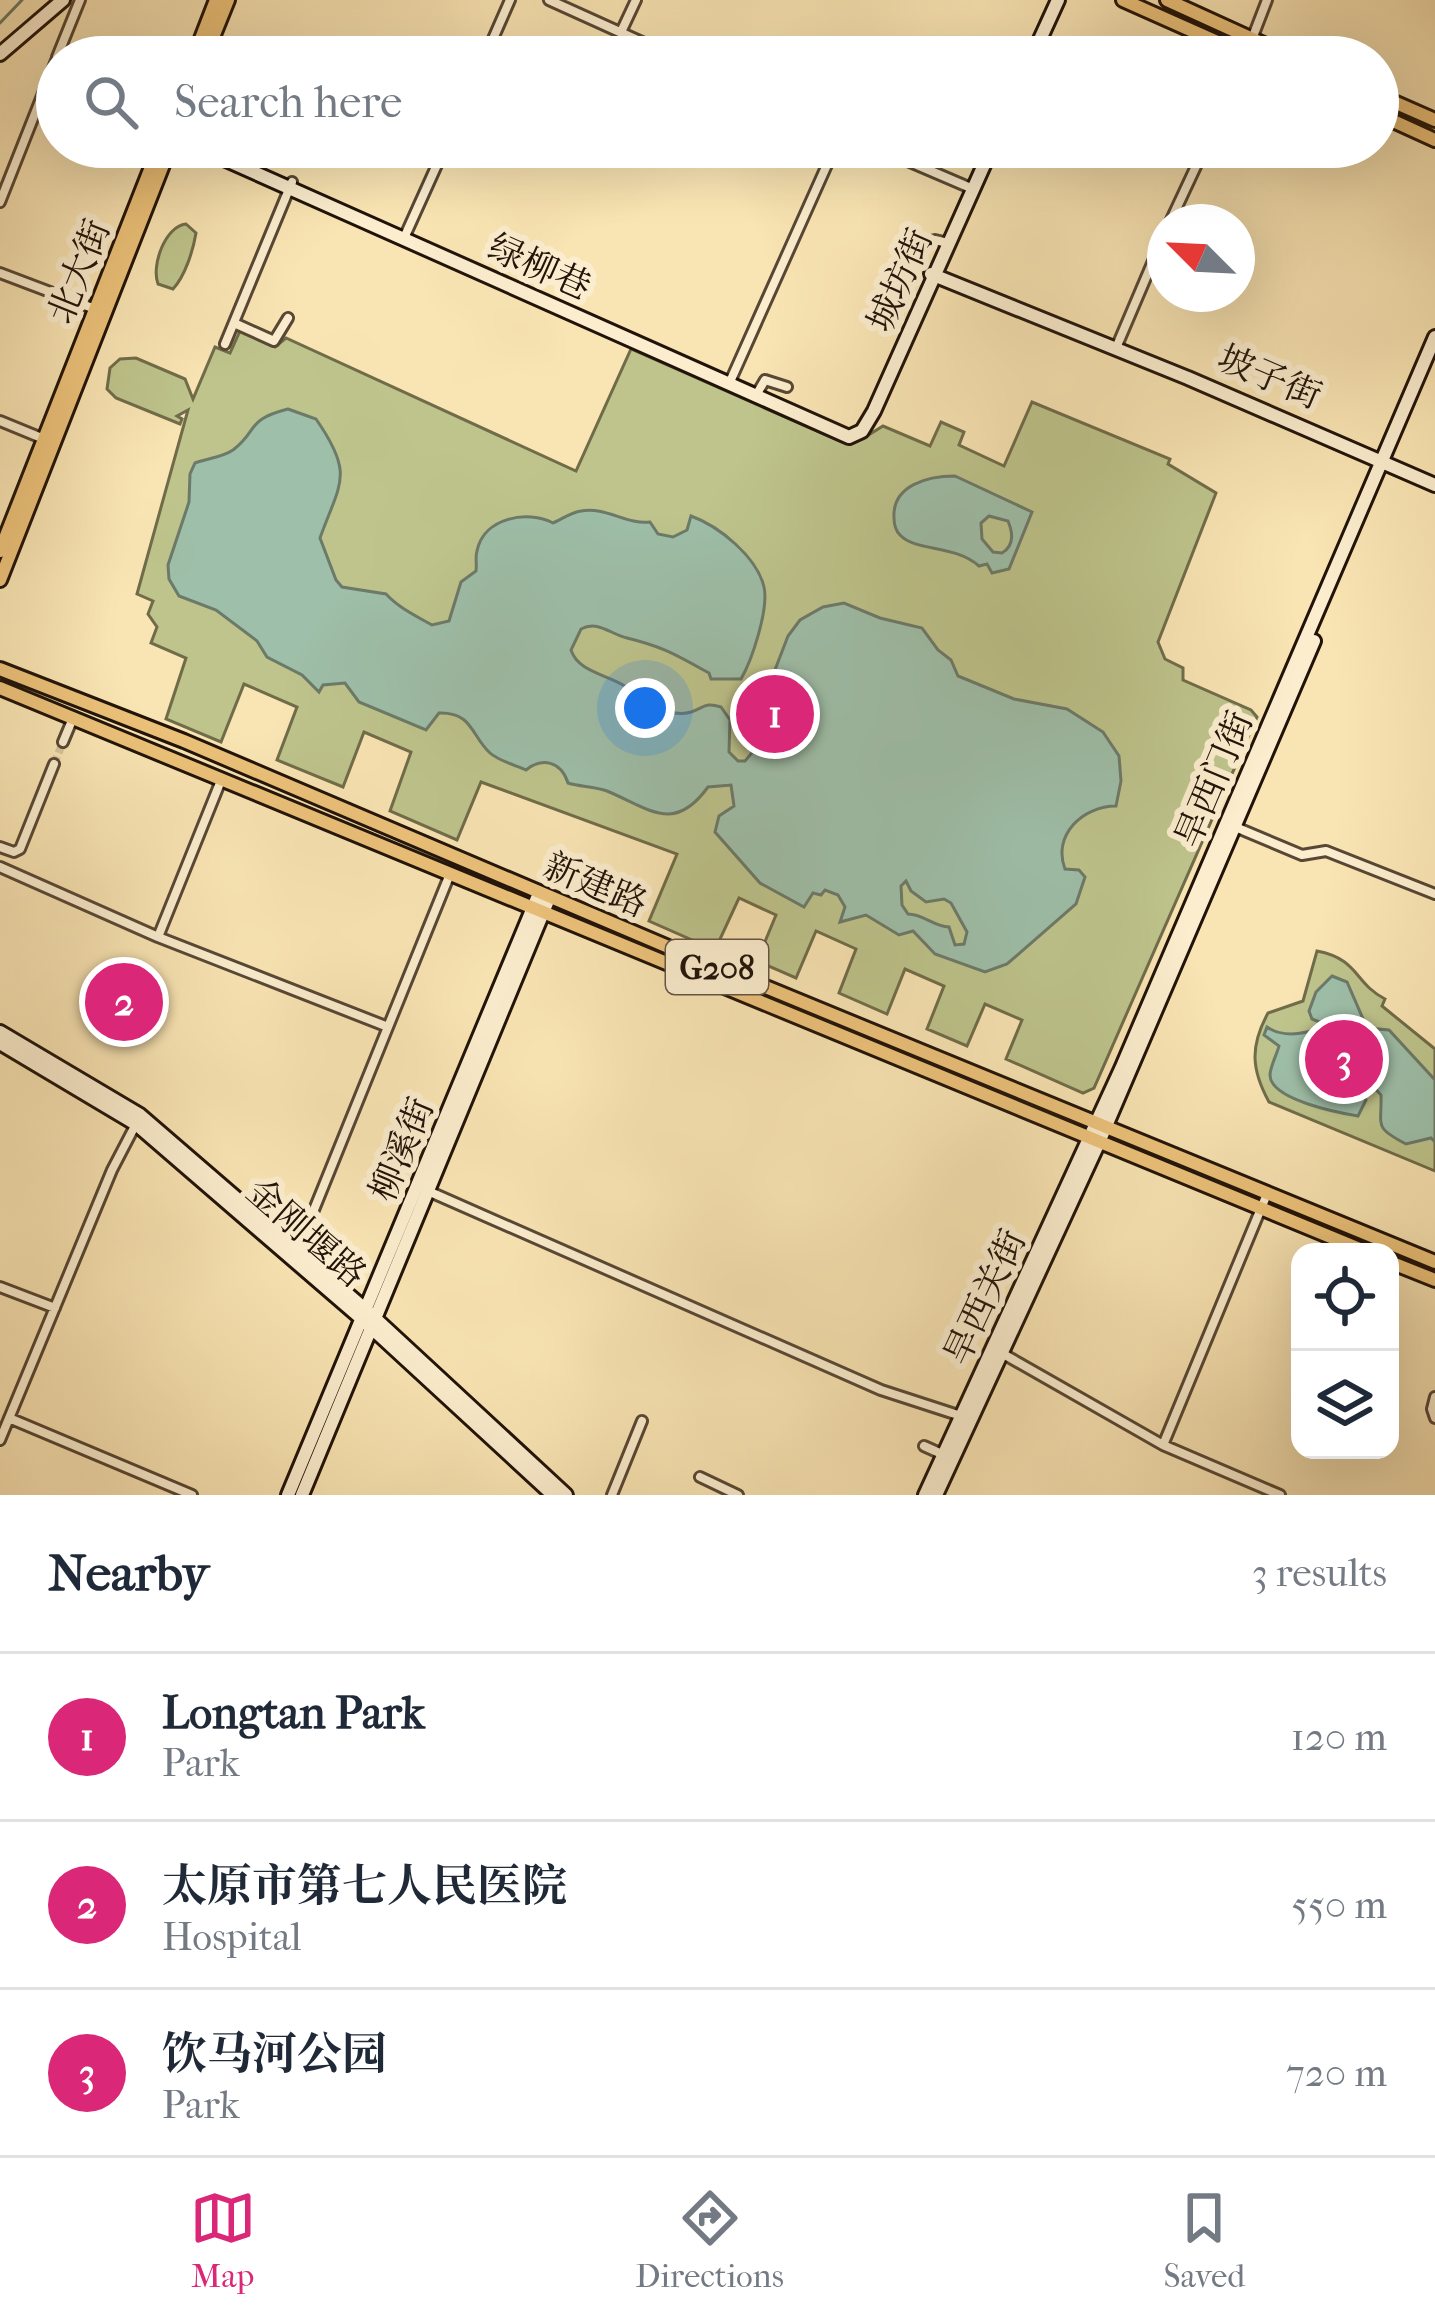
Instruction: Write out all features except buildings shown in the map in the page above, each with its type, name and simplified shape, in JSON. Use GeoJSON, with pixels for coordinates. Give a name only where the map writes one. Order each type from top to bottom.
{"type":"FeatureCollection","features":[{"type":"Feature","properties":{"kind":"main road"},"geometry":{"type":"LineString","coordinates":[[0,54],[63,0]]}},
{"type":"Feature","properties":{"kind":"main road"},"geometry":{"type":"LineString","coordinates":[[202,36],[216,0]]}},
{"type":"Feature","properties":{"kind":"main road"},"geometry":{"type":"LineString","coordinates":[[214,36],[228,0]]}},
{"type":"Feature","properties":{"kind":"main road"},"geometry":{"type":"LineString","coordinates":[[1039,36],[1055,0]]}},
{"type":"Feature","properties":{"kind":"main road"},"geometry":{"type":"LineString","coordinates":[[1123,0],[1203,36]]}},
{"type":"Feature","properties":{"kind":"main road"},"geometry":{"type":"LineString","coordinates":[[1167,0],[1245,36]]}},
{"type":"Feature","properties":{"kind":"main road"},"geometry":{"type":"LineString","coordinates":[[1399,105],[1435,121]]}},
{"type":"Feature","properties":{"kind":"main road"},"geometry":{"type":"LineString","coordinates":[[1399,124],[1435,140]]}},
{"type":"Feature","properties":{"kind":"main road","name":"北大街"},"geometry":{"type":"LineString","coordinates":[[0,551],[151,168]]}},
{"type":"Feature","properties":{"kind":"main road"},"geometry":{"type":"LineString","coordinates":[[0,580],[162,168]]}},
{"type":"Feature","properties":{"kind":"main road","name":"绿柳巷"},"geometry":{"type":"LineString","coordinates":[[249,168],[291,185]]}},
{"type":"Feature","properties":{"kind":"main road","name":"绿柳巷"},"geometry":{"type":"LineString","coordinates":[[255,168],[756,395],[855,433]]}},
{"type":"Feature","properties":{"kind":"main road","name":"城坊街"},"geometry":{"type":"LineString","coordinates":[[855,433],[870,410],[980,168]]}},
{"type":"Feature","properties":{"kind":"main road","name":"坡子街"},"geometry":{"type":"LineString","coordinates":[[933,273],[1117,346],[1435,483]]}},
{"type":"Feature","properties":{"kind":"main road"},"geometry":{"type":"LineString","coordinates":[[1386,461],[1435,338]]}},
{"type":"Feature","properties":{"kind":"main road"},"geometry":{"type":"LineString","coordinates":[[1386,461],[1435,358]]}},
{"type":"Feature","properties":{"kind":"main road","name":"旱西门街"},"geometry":{"type":"LineString","coordinates":[[1098,1132],[1386,461]]}},
{"type":"Feature","properties":{"kind":"main road","name":"新建路"},"geometry":{"type":"LineString","coordinates":[[0,669],[202,749],[1264,1201],[1435,1262]]}},
{"type":"Feature","properties":{"kind":"main road","name":"新建路"},"geometry":{"type":"LineString","coordinates":[[0,688],[538,910],[1098,1132]]}},
{"type":"Feature","properties":{"kind":"main road","name":"柳溪街"},"geometry":{"type":"LineString","coordinates":[[288,1495],[368,1318],[545,894]]}},
{"type":"Feature","properties":{"kind":"main road"},"geometry":{"type":"LineString","coordinates":[[0,1032],[138,1120],[566,1495]]}},
{"type":"Feature","properties":{"kind":"main road"},"geometry":{"type":"LineString","coordinates":[[0,1043],[138,1120]]}},
{"type":"Feature","properties":{"kind":"main road","name":"旱西关街"},"geometry":{"type":"LineString","coordinates":[[925,1495],[948,1457],[1098,1132]]}},
{"type":"Feature","properties":{"kind":"main road","name":"新建路"},"geometry":{"type":"LineString","coordinates":[[1264,1201],[1349,1243]]}},
{"type":"Feature","properties":{"kind":"main road"},"geometry":{"type":"LineString","coordinates":[[1399,1266],[1435,1280]]}},
{"type":"Feature","properties":{"kind":"main road","name":"柳溪街"},"geometry":{"type":"LineString","coordinates":[[302,1495],[368,1318]]}},
{"type":"Feature","properties":{"kind":"main road","name":"金刚堰路"},"geometry":{"type":"LineString","coordinates":[[368,1318],[553,1495]]}},
{"type":"Feature","properties":{"kind":"main road","name":"旱西关街"},"geometry":{"type":"LineString","coordinates":[[936,1495],[962,1417],[998,1351]]}},
{"type":"Feature","properties":{"kind":"street"},"geometry":{"type":"LineString","coordinates":[[65,36],[80,0]]}},
{"type":"Feature","properties":{"kind":"street"},"geometry":{"type":"LineString","coordinates":[[492,36],[508,0]]}},
{"type":"Feature","properties":{"kind":"street"},"geometry":{"type":"LineString","coordinates":[[553,0],[633,36]]}},
{"type":"Feature","properties":{"kind":"street"},"geometry":{"type":"LineString","coordinates":[[622,31],[636,0]]}},
{"type":"Feature","properties":{"kind":"street"},"geometry":{"type":"LineString","coordinates":[[1253,36],[1268,0]]}},
{"type":"Feature","properties":{"kind":"street"},"geometry":{"type":"LineString","coordinates":[[0,202],[36,110]]}},
{"type":"Feature","properties":{"kind":"street"},"geometry":{"type":"LineString","coordinates":[[404,235],[434,168]]}},
{"type":"Feature","properties":{"kind":"street"},"geometry":{"type":"LineString","coordinates":[[728,382],[824,168]]}},
{"type":"Feature","properties":{"kind":"street"},"geometry":{"type":"LineString","coordinates":[[926,168],[971,188]]}},
{"type":"Feature","properties":{"kind":"street"},"geometry":{"type":"LineString","coordinates":[[1178,204],[1194,168]]}},
{"type":"Feature","properties":{"kind":"street"},"geometry":{"type":"LineString","coordinates":[[225,344],[291,185]]}},
{"type":"Feature","properties":{"kind":"street"},"geometry":{"type":"LineString","coordinates":[[912,263],[921,243],[947,243]]}},
{"type":"Feature","properties":{"kind":"street"},"geometry":{"type":"LineString","coordinates":[[0,273],[95,309]]}},
{"type":"Feature","properties":{"kind":"street"},"geometry":{"type":"LineString","coordinates":[[1117,346],[1147,275]]}},
{"type":"Feature","properties":{"kind":"street"},"geometry":{"type":"LineString","coordinates":[[234,322],[274,341],[288,318]]}},
{"type":"Feature","properties":{"kind":"street"},"geometry":{"type":"LineString","coordinates":[[756,395],[765,380],[788,387]]}},
{"type":"Feature","properties":{"kind":"street"},"geometry":{"type":"LineString","coordinates":[[0,421],[44,439]]}},
{"type":"Feature","properties":{"kind":"street"},"geometry":{"type":"LineString","coordinates":[[63,742],[74,718]]}},
{"type":"Feature","properties":{"kind":"street"},"geometry":{"type":"LineString","coordinates":[[0,847],[20,849],[54,764]]}},
{"type":"Feature","properties":{"kind":"street"},"geometry":{"type":"LineString","coordinates":[[158,937],[222,778]]}},
{"type":"Feature","properties":{"kind":"street"},"geometry":{"type":"LineString","coordinates":[[1231,825],[1302,855],[1326,851],[1434,891]]}},
{"type":"Feature","properties":{"kind":"street"},"geometry":{"type":"LineString","coordinates":[[0,867],[158,937],[388,1027]]}},
{"type":"Feature","properties":{"kind":"street"},"geometry":{"type":"LineString","coordinates":[[309,1222],[450,874]]}},
{"type":"Feature","properties":{"kind":"street"},"geometry":{"type":"LineString","coordinates":[[0,1440],[138,1120]]}},
{"type":"Feature","properties":{"kind":"street"},"geometry":{"type":"LineString","coordinates":[[423,1188],[881,1390],[962,1417]]}},
{"type":"Feature","properties":{"kind":"street"},"geometry":{"type":"LineString","coordinates":[[1163,1445],[1264,1201]]}},
{"type":"Feature","properties":{"kind":"street"},"geometry":{"type":"LineString","coordinates":[[0,1287],[55,1308]]}},
{"type":"Feature","properties":{"kind":"street"},"geometry":{"type":"LineString","coordinates":[[998,1351],[1163,1445],[1280,1495]]}},
{"type":"Feature","properties":{"kind":"street"},"geometry":{"type":"LineString","coordinates":[[1435,1397],[1435,1418]]}},
{"type":"Feature","properties":{"kind":"street"},"geometry":{"type":"LineString","coordinates":[[9,1418],[192,1495]]}},
{"type":"Feature","properties":{"kind":"street"},"geometry":{"type":"LineString","coordinates":[[612,1495],[642,1420]]}},
{"type":"Feature","properties":{"kind":"street"},"geometry":{"type":"LineString","coordinates":[[924,1446],[948,1457]]}},
{"type":"Feature","properties":{"kind":"street"},"geometry":{"type":"LineString","coordinates":[[700,1477],[738,1495]]}},
{"type":"Feature","properties":{"kind":"green space"},"geometry":{"type":"Polygon","coordinates":[[[186,224],[196,233],[195,240],[173,289],[158,284],[158,258],[166,239],[186,224]]]}},
{"type":"Feature","properties":{"kind":"green space"},"geometry":{"type":"Polygon","coordinates":[[[240,331],[275,347],[286,338],[576,471],[631,349],[842,442],[862,439],[883,426],[930,446],[941,422],[964,432],[959,445],[1004,466],[1032,402],[1170,459],[1168,464],[1216,493],[1158,642],[1165,659],[1183,668],[1183,680],[1257,717],[1094,1088],[1083,1093],[1006,1059],[1022,1020],[985,1004],[967,1046],[927,1029],[944,986],[905,969],[887,1014],[839,993],[856,949],[816,931],[796,978],[757,961],[776,915],[739,898],[715,950],[649,921],[677,854],[481,782],[457,840],[390,811],[411,752],[364,732],[343,787],[277,760],[297,707],[244,684],[221,742],[166,719],[186,658],[151,643],[157,627],[148,614],[153,601],[137,594],[188,410],[177,416],[182,419],[180,424],[116,398],[107,389],[110,368],[120,359],[136,358],[185,379],[193,399],[215,347],[230,353],[240,331]]]}},
{"type":"Feature","properties":{"kind":"green space"},"geometry":{"type":"Polygon","coordinates":[[[1317,951],[1349,965],[1385,999],[1382,1006],[1435,1049],[1435,1171],[1269,1102],[1256,1068],[1258,1036],[1268,1013],[1303,1001],[1317,951]]]}},
{"type":"Feature","properties":{"kind":"shaded area"},"geometry":{"type":"Polygon","coordinates":[[[288,409],[316,419],[336,453],[338,491],[320,538],[336,580],[342,587],[386,594],[432,625],[449,621],[461,582],[476,571],[481,540],[508,519],[532,517],[553,523],[590,510],[650,522],[658,534],[673,537],[687,530],[691,516],[725,535],[754,565],[764,587],[758,634],[741,679],[711,679],[709,673],[670,652],[599,627],[581,629],[571,650],[583,666],[665,710],[677,713],[708,705],[721,707],[730,720],[729,752],[738,761],[745,761],[756,748],[758,714],[788,636],[800,620],[823,607],[844,603],[922,628],[951,660],[958,676],[1014,699],[1067,709],[1103,732],[1119,756],[1121,781],[1116,806],[1092,811],[1067,834],[1062,857],[1065,869],[1079,870],[1085,877],[1076,904],[1007,964],[985,972],[935,954],[913,931],[899,935],[866,915],[840,922],[845,907],[838,895],[825,890],[821,895],[813,893],[804,907],[760,883],[715,832],[719,816],[734,806],[731,785],[708,787],[684,810],[661,813],[602,789],[568,783],[550,763],[526,770],[502,761],[459,716],[439,713],[426,730],[359,702],[345,683],[323,685],[319,692],[302,675],[267,657],[257,641],[216,610],[179,596],[169,579],[168,565],[189,502],[195,463],[233,450],[274,413],[288,409]],[[906,881],[901,886],[902,905],[908,914],[949,927],[955,945],[964,944],[967,932],[951,903],[944,899],[926,902],[906,881]]]}},
{"type":"Feature","properties":{"kind":"shaded area"},"geometry":{"type":"Polygon","coordinates":[[[955,476],[1032,512],[1009,569],[992,573],[987,564],[979,566],[958,554],[916,544],[897,531],[895,507],[905,490],[955,476]],[[989,516],[981,523],[982,539],[993,552],[1002,553],[1009,547],[1008,521],[989,516]]]}},
{"type":"Feature","properties":{"kind":"shaded area"},"geometry":{"type":"Polygon","coordinates":[[[1332,976],[1347,982],[1367,1028],[1389,1030],[1435,1080],[1435,1142],[1431,1138],[1406,1144],[1388,1134],[1382,1125],[1381,1095],[1369,1082],[1359,1085],[1366,1100],[1358,1116],[1307,1104],[1273,1084],[1270,1072],[1279,1046],[1264,1035],[1267,1027],[1294,1034],[1321,1028],[1322,1023],[1312,1019],[1309,1011],[1316,992],[1332,976]],[[1353,1023],[1342,1026],[1338,1050],[1347,1067],[1367,1072],[1375,1063],[1374,1050],[1364,1031],[1353,1023]]]}},
{"type":"Feature","properties":{"kind":"waterway"},"geometry":{"type":"LineString","coordinates":[[0,23],[22,0]]}},
{"type":"Feature","properties":{"kind":"tunnel"},"geometry":{"type":"LineString","coordinates":[[54,764],[63,742]]}},
{"type":"Feature","properties":{"kind":"place","name":"Longtan Park"},"geometry":{"type":"Point","coordinates":[775,714]}},
{"type":"Feature","properties":{"kind":"place","name":"太原市第七人民医院"},"geometry":{"type":"Point","coordinates":[124,1002]}},
{"type":"Feature","properties":{"kind":"place","name":"饮马河公园"},"geometry":{"type":"Point","coordinates":[1344,1059]}}]}
